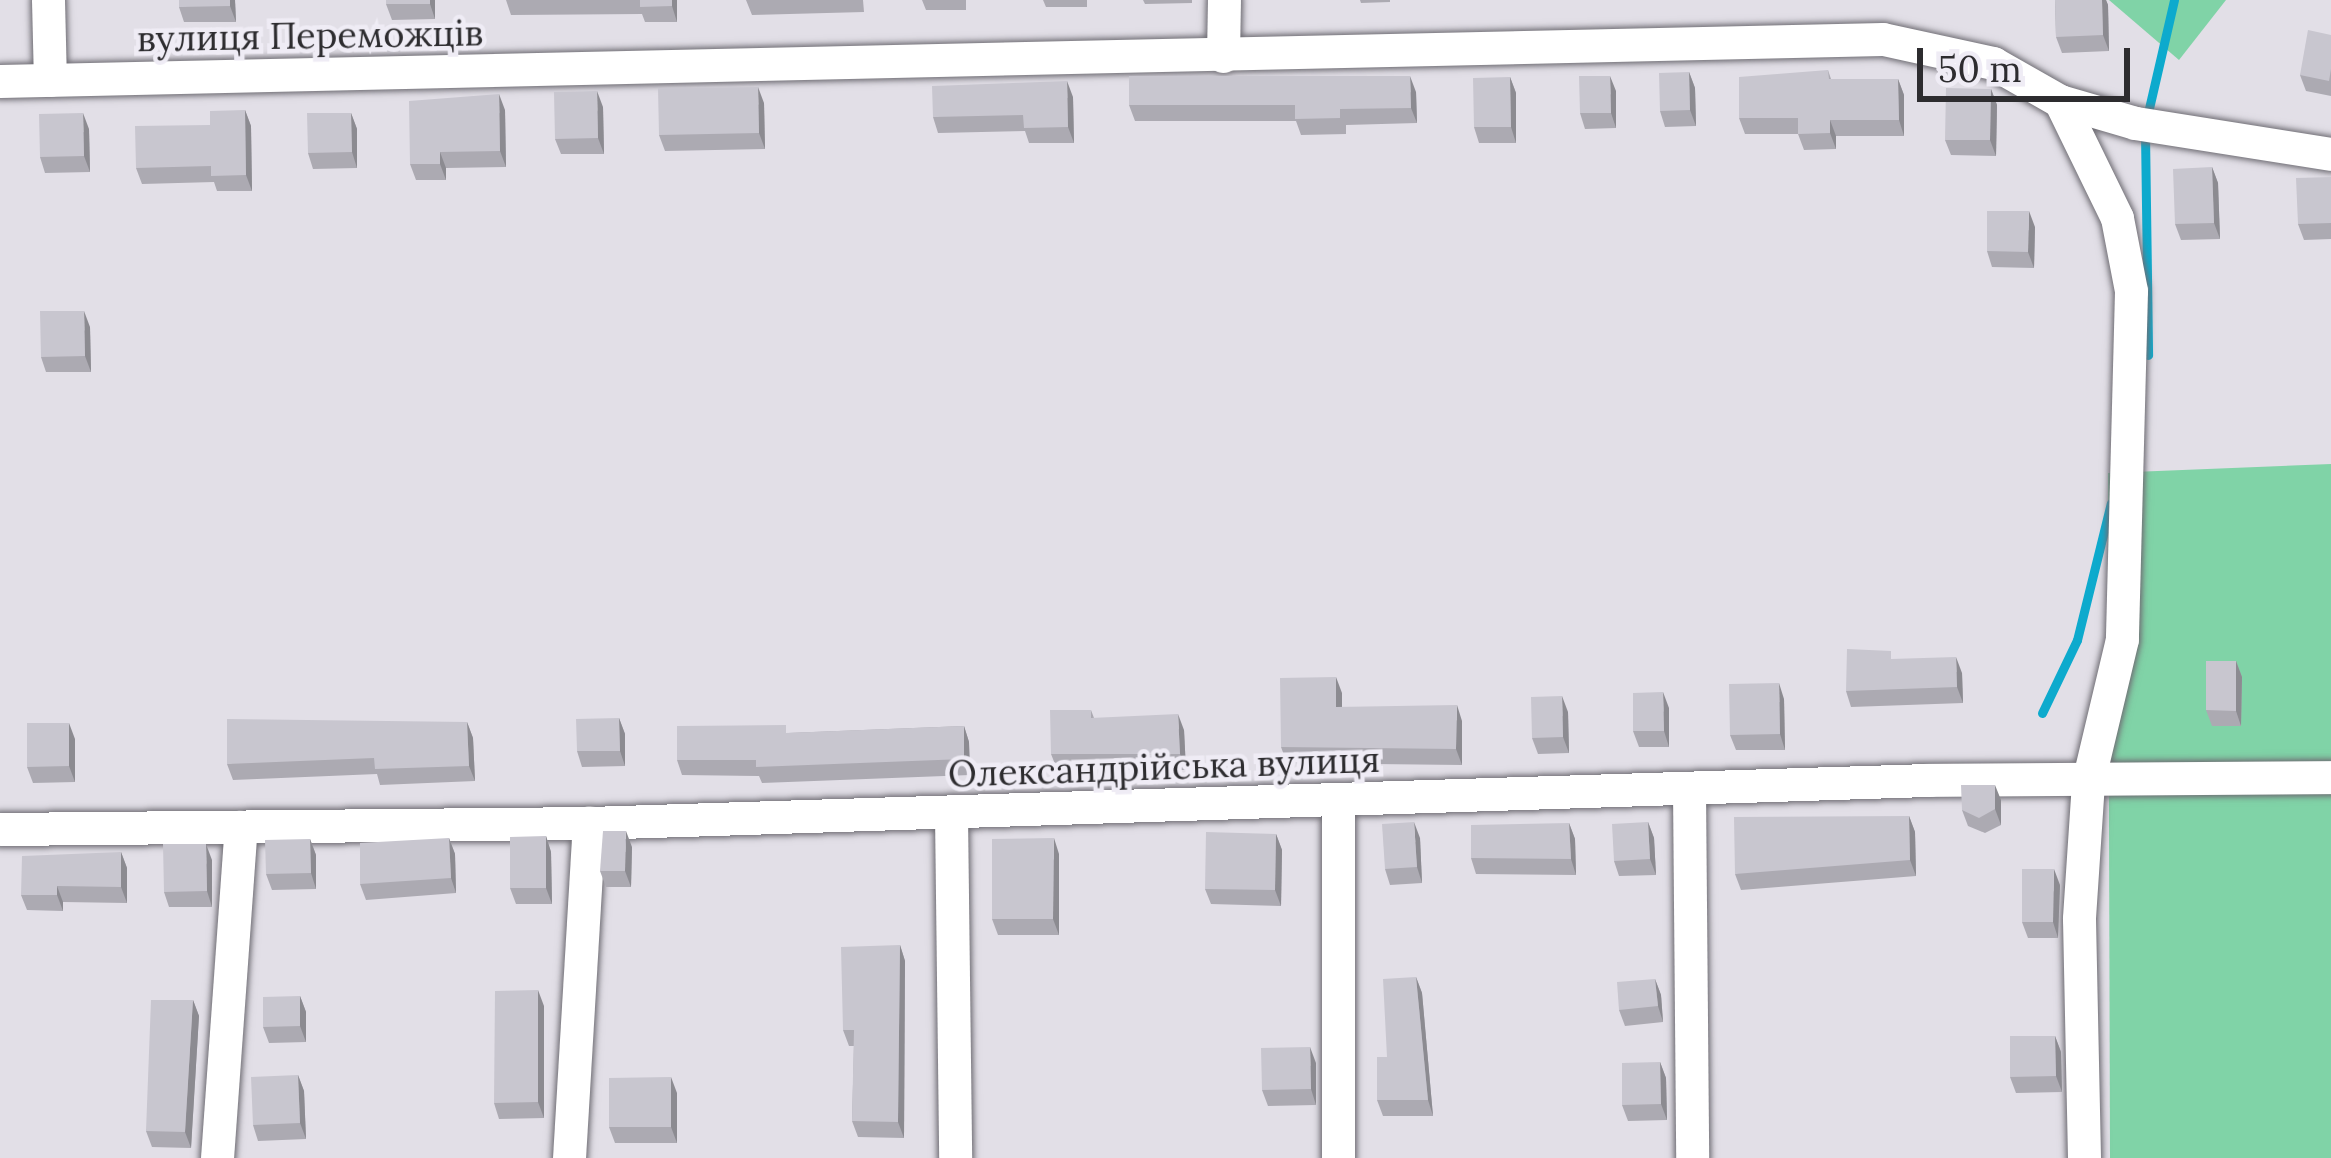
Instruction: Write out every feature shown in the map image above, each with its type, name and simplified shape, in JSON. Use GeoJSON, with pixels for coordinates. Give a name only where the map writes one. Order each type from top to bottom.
{"type":"FeatureCollection","features":[{"type":"Feature","properties":{"kind":"street"},"geometry":{"type":"LineString","coordinates":[[48,0],[50,80]]}},
{"type":"Feature","properties":{"kind":"street"},"geometry":{"type":"LineString","coordinates":[[1223,56],[1224,0]]}},
{"type":"Feature","properties":{"kind":"street","name":"вулиця Переможців"},"geometry":{"type":"LineString","coordinates":[[0,82],[1882,39],[1993,62],[2060,101],[2167,129],[2331,154]]}},
{"type":"Feature","properties":{"kind":"street"},"geometry":{"type":"LineString","coordinates":[[2060,101],[2117,218],[2132,291],[2122,639],[2089,782],[2079,919],[2084,1158]]}},
{"type":"Feature","properties":{"kind":"street","name":"Олександрійська вулиця"},"geometry":{"type":"LineString","coordinates":[[0,830],[589,823],[1689,789],[2331,777]]}},
{"type":"Feature","properties":{"kind":"street"},"geometry":{"type":"LineString","coordinates":[[1689,789],[1692,1158]]}},
{"type":"Feature","properties":{"kind":"street"},"geometry":{"type":"LineString","coordinates":[[1338,800],[1338,1158]]}},
{"type":"Feature","properties":{"kind":"street"},"geometry":{"type":"LineString","coordinates":[[950,814],[956,1158]]}},
{"type":"Feature","properties":{"kind":"street"},"geometry":{"type":"LineString","coordinates":[[569,1158],[589,823]]}},
{"type":"Feature","properties":{"kind":"street"},"geometry":{"type":"LineString","coordinates":[[217,1158],[241,827]]}},
{"type":"Feature","properties":{"kind":"green space"},"geometry":{"type":"Polygon","coordinates":[[[2109,0],[2226,0],[2179,60],[2109,0]]]}},
{"type":"Feature","properties":{"kind":"green space"},"geometry":{"type":"Polygon","coordinates":[[[2331,464],[2331,1158],[2110,1158],[2108,473],[2331,464]]]}},
{"type":"Feature","properties":{"kind":"building"},"geometry":{"type":"Polygon","coordinates":[[[179,0],[230,0],[230,6],[179,7],[179,0]]]}},
{"type":"Feature","properties":{"kind":"building"},"geometry":{"type":"Polygon","coordinates":[[[386,0],[430,0],[430,4],[386,4],[386,0]]]}},
{"type":"Feature","properties":{"kind":"building"},"geometry":{"type":"Polygon","coordinates":[[[640,0],[672,0],[672,6],[640,7],[640,0]]]}},
{"type":"Feature","properties":{"kind":"building"},"geometry":{"type":"Polygon","coordinates":[[[2055,0],[2102,0],[2103,35],[2056,37],[2055,0]]]}},
{"type":"Feature","properties":{"kind":"building"},"geometry":{"type":"Polygon","coordinates":[[[2308,30],[2331,35],[2329,81],[2300,75],[2308,30]]]}},
{"type":"Feature","properties":{"kind":"building"},"geometry":{"type":"Polygon","coordinates":[[[1828,70],[1829,79],[1898,79],[1899,120],[1830,120],[1830,133],[1798,134],[1798,118],[1739,118],[1739,77],[1828,70]]]}},
{"type":"Feature","properties":{"kind":"building"},"geometry":{"type":"Polygon","coordinates":[[[1689,72],[1690,110],[1660,111],[1659,73],[1689,72]]]}},
{"type":"Feature","properties":{"kind":"building"},"geometry":{"type":"Polygon","coordinates":[[[1129,76],[1410,76],[1411,108],[1340,109],[1340,118],[1295,119],[1295,105],[1129,105],[1129,76]]]}},
{"type":"Feature","properties":{"kind":"building"},"geometry":{"type":"Polygon","coordinates":[[[1579,76],[1610,76],[1611,113],[1580,113],[1579,76]]]}},
{"type":"Feature","properties":{"kind":"building"},"geometry":{"type":"Polygon","coordinates":[[[1510,77],[1511,127],[1474,127],[1473,78],[1510,77]]]}},
{"type":"Feature","properties":{"kind":"building"},"geometry":{"type":"Polygon","coordinates":[[[1067,81],[1068,127],[1024,128],[1023,115],[933,117],[932,86],[1067,81]]]}},
{"type":"Feature","properties":{"kind":"building"},"geometry":{"type":"Polygon","coordinates":[[[758,87],[759,133],[659,135],[658,88],[758,87]]]}},
{"type":"Feature","properties":{"kind":"building"},"geometry":{"type":"Polygon","coordinates":[[[1946,88],[1991,89],[1990,140],[1945,140],[1946,88]]]}},
{"type":"Feature","properties":{"kind":"building"},"geometry":{"type":"Polygon","coordinates":[[[597,91],[598,138],[555,139],[554,92],[597,91]]]}},
{"type":"Feature","properties":{"kind":"building"},"geometry":{"type":"Polygon","coordinates":[[[499,94],[500,151],[440,152],[440,164],[410,164],[409,101],[499,94]]]}},
{"type":"Feature","properties":{"kind":"building"},"geometry":{"type":"Polygon","coordinates":[[[245,110],[246,175],[211,176],[211,166],[136,168],[135,126],[210,125],[210,111],[245,110]]]}},
{"type":"Feature","properties":{"kind":"building"},"geometry":{"type":"Polygon","coordinates":[[[83,113],[84,156],[40,157],[39,114],[83,113]]]}},
{"type":"Feature","properties":{"kind":"building"},"geometry":{"type":"Polygon","coordinates":[[[307,113],[351,113],[352,152],[308,153],[307,113]]]}},
{"type":"Feature","properties":{"kind":"building"},"geometry":{"type":"Polygon","coordinates":[[[2212,167],[2214,223],[2175,224],[2173,169],[2212,167]]]}},
{"type":"Feature","properties":{"kind":"building"},"geometry":{"type":"Polygon","coordinates":[[[2331,177],[2331,223],[2298,224],[2296,178],[2331,177]]]}},
{"type":"Feature","properties":{"kind":"building"},"geometry":{"type":"Polygon","coordinates":[[[1987,211],[2029,211],[2028,252],[1987,251],[1987,211]]]}},
{"type":"Feature","properties":{"kind":"building"},"geometry":{"type":"Polygon","coordinates":[[[40,311],[84,311],[85,356],[41,357],[40,311]]]}},
{"type":"Feature","properties":{"kind":"building"},"geometry":{"type":"Polygon","coordinates":[[[1847,649],[1891,651],[1891,659],[1956,657],[1957,687],[1846,691],[1847,649]]]}},
{"type":"Feature","properties":{"kind":"building"},"geometry":{"type":"Polygon","coordinates":[[[2206,661],[2236,661],[2236,711],[2206,710],[2206,661]]]}},
{"type":"Feature","properties":{"kind":"building"},"geometry":{"type":"Polygon","coordinates":[[[1336,677],[1336,707],[1457,705],[1456,749],[1281,747],[1280,678],[1336,677]]]}},
{"type":"Feature","properties":{"kind":"building"},"geometry":{"type":"Polygon","coordinates":[[[1779,683],[1780,734],[1730,735],[1729,684],[1779,683]]]}},
{"type":"Feature","properties":{"kind":"building"},"geometry":{"type":"Polygon","coordinates":[[[1663,692],[1664,731],[1633,731],[1633,693],[1663,692]]]}},
{"type":"Feature","properties":{"kind":"building"},"geometry":{"type":"Polygon","coordinates":[[[1562,696],[1563,737],[1532,738],[1531,697],[1562,696]]]}},
{"type":"Feature","properties":{"kind":"building"},"geometry":{"type":"Polygon","coordinates":[[[1050,710],[1091,710],[1091,718],[1178,714],[1180,754],[1051,754],[1050,710]]]}},
{"type":"Feature","properties":{"kind":"building"},"geometry":{"type":"Polygon","coordinates":[[[619,718],[620,751],[577,751],[576,719],[619,718]]]}},
{"type":"Feature","properties":{"kind":"building"},"geometry":{"type":"Polygon","coordinates":[[[227,719],[467,722],[469,766],[375,769],[374,758],[227,764],[227,719]]]}},
{"type":"Feature","properties":{"kind":"building"},"geometry":{"type":"Polygon","coordinates":[[[27,723],[69,723],[69,766],[27,767],[27,723]]]}},
{"type":"Feature","properties":{"kind":"building"},"geometry":{"type":"Polygon","coordinates":[[[786,725],[786,733],[964,726],[964,759],[756,767],[756,760],[677,760],[677,726],[786,725]]]}},
{"type":"Feature","properties":{"kind":"building"},"geometry":{"type":"Polygon","coordinates":[[[1961,785],[1995,785],[1995,809],[1979,818],[1962,810],[1961,785]]]}},
{"type":"Feature","properties":{"kind":"building"},"geometry":{"type":"Polygon","coordinates":[[[1909,816],[1910,860],[1735,874],[1734,817],[1909,816]]]}},
{"type":"Feature","properties":{"kind":"building"},"geometry":{"type":"Polygon","coordinates":[[[1414,822],[1417,867],[1385,869],[1382,824],[1414,822]]]}},
{"type":"Feature","properties":{"kind":"building"},"geometry":{"type":"Polygon","coordinates":[[[1648,822],[1650,859],[1614,861],[1612,824],[1648,822]]]}},
{"type":"Feature","properties":{"kind":"building"},"geometry":{"type":"Polygon","coordinates":[[[1569,823],[1571,859],[1471,858],[1471,825],[1569,823]]]}},
{"type":"Feature","properties":{"kind":"building"},"geometry":{"type":"Polygon","coordinates":[[[603,831],[626,831],[625,871],[600,871],[603,831]]]}},
{"type":"Feature","properties":{"kind":"building"},"geometry":{"type":"Polygon","coordinates":[[[1206,832],[1276,834],[1275,890],[1205,889],[1206,832]]]}},
{"type":"Feature","properties":{"kind":"building"},"geometry":{"type":"Polygon","coordinates":[[[546,836],[546,888],[510,888],[510,837],[546,836]]]}},
{"type":"Feature","properties":{"kind":"building"},"geometry":{"type":"Polygon","coordinates":[[[449,838],[451,878],[360,884],[360,843],[449,838]]]}},
{"type":"Feature","properties":{"kind":"building"},"geometry":{"type":"Polygon","coordinates":[[[1054,838],[1053,919],[992,919],[992,839],[1054,838]]]}},
{"type":"Feature","properties":{"kind":"building"},"geometry":{"type":"Polygon","coordinates":[[[310,839],[311,873],[266,874],[265,840],[310,839]]]}},
{"type":"Feature","properties":{"kind":"building"},"geometry":{"type":"Polygon","coordinates":[[[163,844],[206,844],[207,891],[164,892],[163,844]]]}},
{"type":"Feature","properties":{"kind":"building"},"geometry":{"type":"Polygon","coordinates":[[[121,852],[121,887],[57,886],[57,895],[21,895],[22,856],[121,852]]]}},
{"type":"Feature","properties":{"kind":"building"},"geometry":{"type":"Polygon","coordinates":[[[2022,869],[2054,869],[2053,922],[2022,922],[2022,869]]]}},
{"type":"Feature","properties":{"kind":"building"},"geometry":{"type":"Polygon","coordinates":[[[900,945],[898,1122],[852,1121],[854,1030],[843,1030],[841,947],[900,945]]]}},
{"type":"Feature","properties":{"kind":"building"},"geometry":{"type":"Polygon","coordinates":[[[1416,977],[1428,1100],[1377,1100],[1377,1057],[1387,1057],[1383,979],[1416,977]]]}},
{"type":"Feature","properties":{"kind":"building"},"geometry":{"type":"Polygon","coordinates":[[[1655,979],[1658,1006],[1619,1010],[1617,982],[1655,979]]]}},
{"type":"Feature","properties":{"kind":"building"},"geometry":{"type":"Polygon","coordinates":[[[538,990],[538,1102],[494,1103],[495,991],[538,990]]]}},
{"type":"Feature","properties":{"kind":"building"},"geometry":{"type":"Polygon","coordinates":[[[300,996],[300,1026],[263,1027],[263,997],[300,996]]]}},
{"type":"Feature","properties":{"kind":"building"},"geometry":{"type":"Polygon","coordinates":[[[151,1000],[193,1000],[185,1132],[146,1131],[151,1000]]]}},
{"type":"Feature","properties":{"kind":"building"},"geometry":{"type":"Polygon","coordinates":[[[2010,1036],[2055,1036],[2056,1076],[2010,1077],[2010,1036]]]}},
{"type":"Feature","properties":{"kind":"building"},"geometry":{"type":"Polygon","coordinates":[[[1310,1047],[1311,1089],[1262,1090],[1261,1048],[1310,1047]]]}},
{"type":"Feature","properties":{"kind":"building"},"geometry":{"type":"Polygon","coordinates":[[[1660,1062],[1661,1104],[1622,1105],[1622,1063],[1660,1062]]]}},
{"type":"Feature","properties":{"kind":"building"},"geometry":{"type":"Polygon","coordinates":[[[298,1075],[300,1123],[253,1125],[251,1077],[298,1075]]]}},
{"type":"Feature","properties":{"kind":"building"},"geometry":{"type":"Polygon","coordinates":[[[671,1077],[671,1127],[609,1127],[609,1078],[671,1077]]]}},
{"type":"Feature","properties":{"kind":"waterway"},"geometry":{"type":"LineString","coordinates":[[2147,117],[2174,0]]}},
{"type":"Feature","properties":{"kind":"waterway"},"geometry":{"type":"LineString","coordinates":[[2145,133],[2148,355]]}},
{"type":"Feature","properties":{"kind":"waterway"},"geometry":{"type":"LineString","coordinates":[[2042,713],[2077,640],[2111,503]]}}]}
